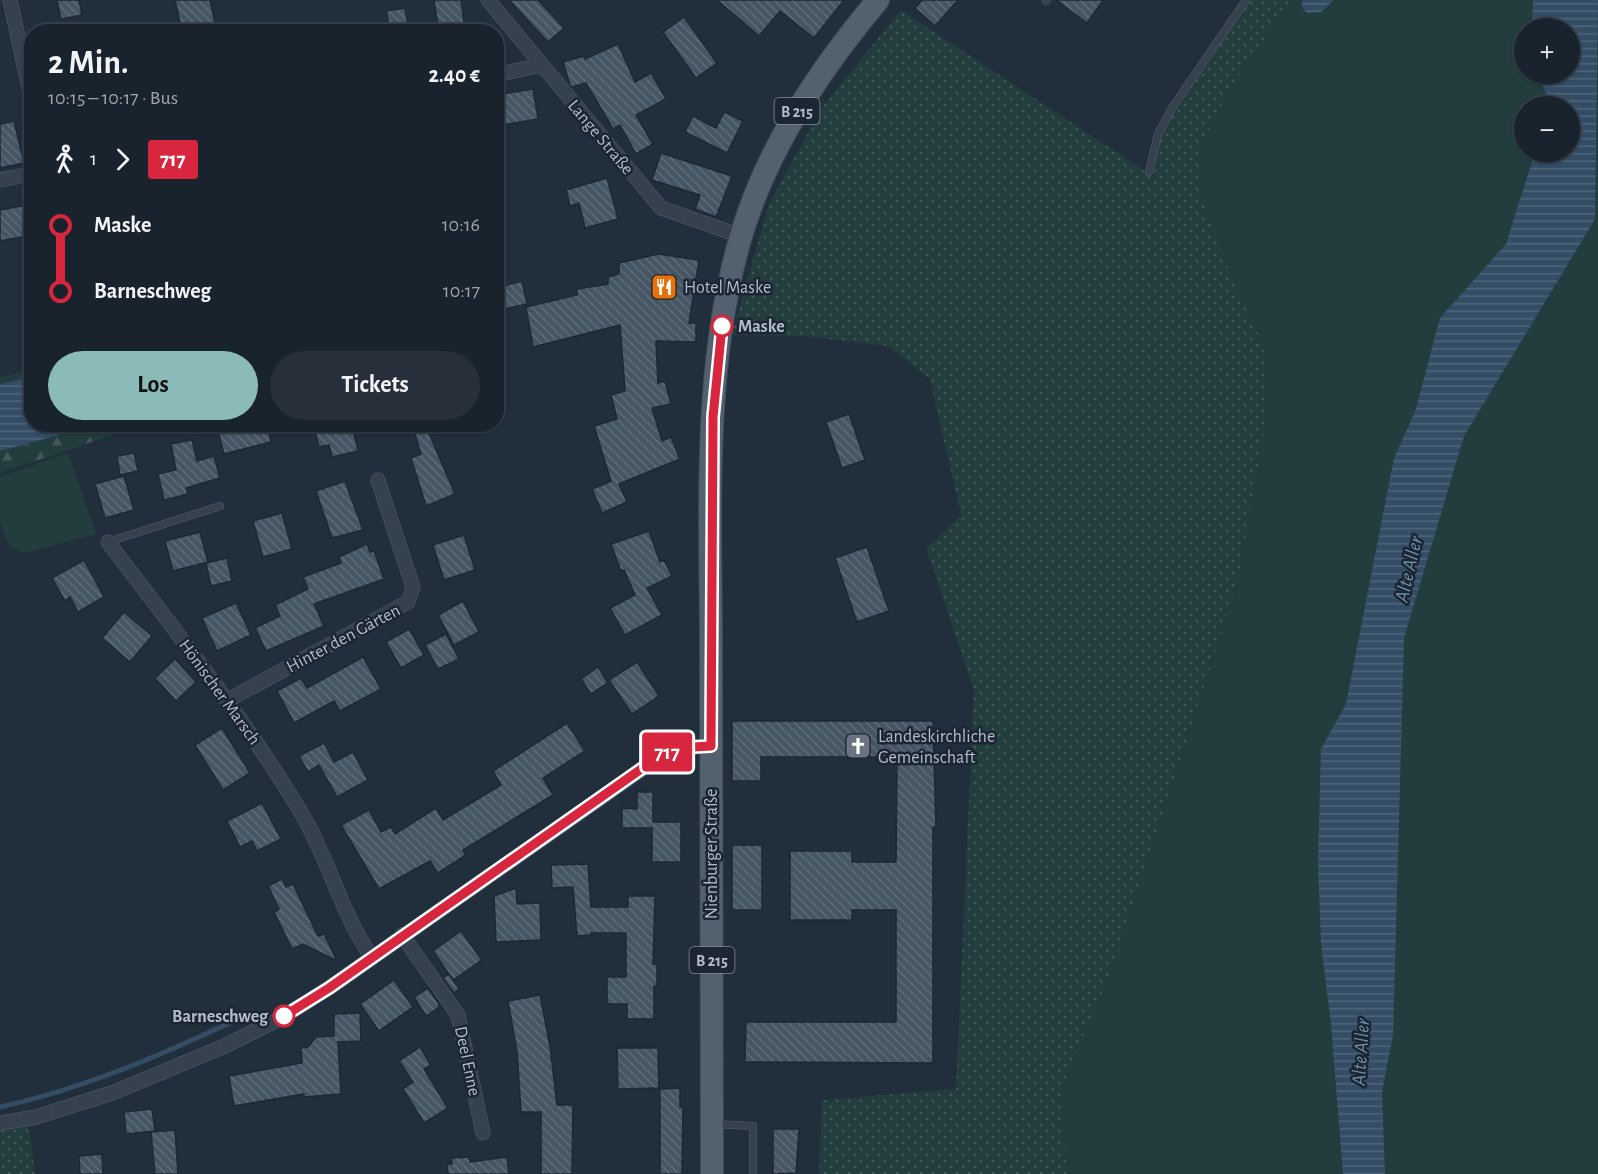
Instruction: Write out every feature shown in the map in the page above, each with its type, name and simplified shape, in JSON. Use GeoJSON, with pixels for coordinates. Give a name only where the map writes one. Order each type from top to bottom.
{"type":"FeatureCollection","features":[{"type":"Feature","properties":{"kind":"main road","name":"Nienburger Straße"},"geometry":{"type":"LineString","coordinates":[[712,1174],[713,417],[727,290],[741,236],[765,171],[784,132],[828,64],[878,0]]}},
{"type":"Feature","properties":{"kind":"street"},"geometry":{"type":"LineString","coordinates":[[10,0],[24,65]]}},
{"type":"Feature","properties":{"kind":"street","name":"Lange Straße"},"geometry":{"type":"LineString","coordinates":[[488,0],[661,208],[741,236]]}},
{"type":"Feature","properties":{"kind":"street"},"geometry":{"type":"LineString","coordinates":[[504,73],[541,65]]}},
{"type":"Feature","properties":{"kind":"street"},"geometry":{"type":"LineString","coordinates":[[0,180],[24,176]]}},
{"type":"Feature","properties":{"kind":"street","name":"Hinter den Gärten"},"geometry":{"type":"LineString","coordinates":[[228,700],[408,602],[413,587],[378,480]]}},
{"type":"Feature","properties":{"kind":"street","name":"Hönischer Marsch"},"geometry":{"type":"LineString","coordinates":[[108,542],[228,700],[301,811],[356,934],[371,956]]}},
{"type":"Feature","properties":{"kind":"street"},"geometry":{"type":"LineString","coordinates":[[0,1124],[36,1117],[112,1093],[225,1046],[281,1018],[329,988],[371,956],[664,753],[674,748],[711,746]]}},
{"type":"Feature","properties":{"kind":"street","name":"Deel Enne"},"geometry":{"type":"LineString","coordinates":[[402,935],[458,1015],[483,1133]]}},
{"type":"Feature","properties":{"kind":"lane"},"geometry":{"type":"LineString","coordinates":[[1149,172],[1158,134],[1167,117],[1246,0]]}},
{"type":"Feature","properties":{"kind":"lane","name":"Hönischer Marsch"},"geometry":{"type":"LineString","coordinates":[[108,542],[220,506]]}},
{"type":"Feature","properties":{"kind":"lane"},"geometry":{"type":"LineString","coordinates":[[712,1124],[753,1126],[753,1174]]}},
{"type":"Feature","properties":{"kind":"green space"},"geometry":{"type":"Polygon","coordinates":[[[1245,0],[1533,0],[1527,18],[1514,18],[1514,84],[1524,84],[1524,96],[1514,96],[1514,162],[1522,162],[1343,1174],[819,1174],[822,1100],[956,1089],[974,691],[926,548],[961,515],[930,379],[888,346],[802,336],[732,335],[769,204],[822,107],[901,10],[1154,177],[1157,134],[1245,0]]]}},
{"type":"Feature","properties":{"kind":"green space"},"geometry":{"type":"Polygon","coordinates":[[[1291,0],[1598,0],[1598,1174],[1067,1174],[1063,1129],[1063,1084],[1115,962],[1239,577],[1267,414],[1263,345],[1226,264],[1201,196],[1200,147],[1232,85],[1291,0]]]}},
{"type":"Feature","properties":{"kind":"green space"},"geometry":{"type":"Polygon","coordinates":[[[24,372],[24,379],[0,384],[0,377],[24,372]]]}},
{"type":"Feature","properties":{"kind":"green space"},"geometry":{"type":"Polygon","coordinates":[[[69,432],[112,432],[112,435],[0,473],[0,451],[69,432]]]}},
{"type":"Feature","properties":{"kind":"green space"},"geometry":{"type":"Polygon","coordinates":[[[68,453],[96,534],[25,553],[10,547],[0,524],[0,477],[68,453]]]}},
{"type":"Feature","properties":{"kind":"green space"},"geometry":{"type":"Polygon","coordinates":[[[27,1115],[35,1174],[0,1174],[0,1120],[27,1115]]]}},
{"type":"Feature","properties":{"kind":"water"},"geometry":{"type":"Polygon","coordinates":[[[1303,0],[1334,0],[1321,12],[1307,13],[1301,6],[1303,0]]]}},
{"type":"Feature","properties":{"kind":"water","name":"Alte Aller"},"geometry":{"type":"Polygon","coordinates":[[[1533,0],[1598,0],[1595,219],[1464,436],[1404,638],[1393,1035],[1382,1092],[1385,1174],[1343,1174],[1331,1024],[1321,944],[1318,862],[1321,749],[1346,704],[1394,458],[1415,412],[1440,318],[1506,244],[1532,162],[1580,162],[1580,96],[1547,96],[1542,84],[1580,84],[1580,18],[1532,18],[1533,0]]]}},
{"type":"Feature","properties":{"kind":"water"},"geometry":{"type":"Polygon","coordinates":[[[24,379],[24,432],[69,432],[0,451],[0,384],[24,379]]]}},
{"type":"Feature","properties":{"kind":"building"},"geometry":{"type":"Polygon","coordinates":[[[57,0],[79,0],[82,15],[61,19],[57,0]]]}},
{"type":"Feature","properties":{"kind":"building"},"geometry":{"type":"Polygon","coordinates":[[[175,0],[210,0],[215,24],[180,24],[175,0]]]}},
{"type":"Feature","properties":{"kind":"building"},"geometry":{"type":"Polygon","coordinates":[[[434,0],[461,0],[464,23],[438,24],[434,0]]]}},
{"type":"Feature","properties":{"kind":"building"},"geometry":{"type":"Polygon","coordinates":[[[509,0],[538,0],[564,28],[548,42],[509,0]]]}},
{"type":"Feature","properties":{"kind":"building"},"geometry":{"type":"Polygon","coordinates":[[[717,0],[844,0],[814,38],[780,11],[759,36],[717,0]]]}},
{"type":"Feature","properties":{"kind":"building"},"geometry":{"type":"Polygon","coordinates":[[[922,0],[958,0],[935,26],[915,8],[922,0]]]}},
{"type":"Feature","properties":{"kind":"building"},"geometry":{"type":"Polygon","coordinates":[[[1056,0],[1103,0],[1087,23],[1056,0]]]}},
{"type":"Feature","properties":{"kind":"building"},"geometry":{"type":"Polygon","coordinates":[[[405,8],[408,24],[389,24],[386,11],[405,8]]]}},
{"type":"Feature","properties":{"kind":"building"},"geometry":{"type":"Polygon","coordinates":[[[684,17],[717,63],[696,78],[663,32],[684,17]]]}},
{"type":"Feature","properties":{"kind":"building"},"geometry":{"type":"Polygon","coordinates":[[[618,44],[635,82],[651,73],[666,99],[636,115],[653,144],[636,154],[620,125],[613,129],[586,83],[572,87],[570,85],[563,62],[584,56],[585,59],[618,44]]]}},
{"type":"Feature","properties":{"kind":"building"},"geometry":{"type":"Polygon","coordinates":[[[533,89],[538,119],[504,125],[504,94],[533,89]]]}},
{"type":"Feature","properties":{"kind":"building"},"geometry":{"type":"Polygon","coordinates":[[[724,112],[743,121],[727,153],[685,132],[693,116],[716,128],[724,112]]]}},
{"type":"Feature","properties":{"kind":"building"},"geometry":{"type":"Polygon","coordinates":[[[14,121],[24,163],[0,168],[0,124],[14,121]]]}},
{"type":"Feature","properties":{"kind":"building"},"geometry":{"type":"Polygon","coordinates":[[[661,153],[732,176],[716,217],[695,209],[700,195],[652,180],[661,153]]]}},
{"type":"Feature","properties":{"kind":"building"},"geometry":{"type":"Polygon","coordinates":[[[607,178],[618,219],[585,228],[579,203],[570,206],[566,190],[607,178]]]}},
{"type":"Feature","properties":{"kind":"building"},"geometry":{"type":"Polygon","coordinates":[[[24,206],[24,236],[0,241],[0,210],[24,206]]]}},
{"type":"Feature","properties":{"kind":"building"},"geometry":{"type":"Polygon","coordinates":[[[658,254],[699,260],[689,323],[696,323],[696,342],[656,341],[658,383],[665,381],[671,404],[652,408],[662,441],[671,437],[680,459],[619,484],[627,502],[602,513],[592,489],[611,481],[594,426],[617,419],[611,395],[625,391],[620,325],[533,347],[526,307],[577,295],[577,289],[608,284],[608,277],[619,274],[619,263],[658,254]]]}},
{"type":"Feature","properties":{"kind":"building"},"geometry":{"type":"Polygon","coordinates":[[[522,281],[527,304],[505,309],[504,286],[522,281]]]}},
{"type":"Feature","properties":{"kind":"building"},"geometry":{"type":"Polygon","coordinates":[[[849,414],[865,460],[842,468],[826,422],[849,414]]]}},
{"type":"Feature","properties":{"kind":"building"},"geometry":{"type":"Polygon","coordinates":[[[218,432],[269,432],[271,442],[224,454],[218,432]]]}},
{"type":"Feature","properties":{"kind":"building"},"geometry":{"type":"Polygon","coordinates":[[[315,432],[354,432],[358,451],[332,457],[329,445],[319,447],[315,432]]]}},
{"type":"Feature","properties":{"kind":"building"},"geometry":{"type":"Polygon","coordinates":[[[414,432],[428,432],[455,494],[426,506],[411,458],[421,454],[414,432]]]}},
{"type":"Feature","properties":{"kind":"building"},"geometry":{"type":"Polygon","coordinates":[[[192,440],[197,461],[214,456],[220,478],[186,488],[188,494],[164,500],[158,474],[176,470],[171,444],[192,440]]]}},
{"type":"Feature","properties":{"kind":"building"},"geometry":{"type":"Polygon","coordinates":[[[134,453],[138,471],[120,475],[117,456],[134,453]]]}},
{"type":"Feature","properties":{"kind":"building"},"geometry":{"type":"Polygon","coordinates":[[[124,476],[134,510],[105,518],[95,484],[124,476]]]}},
{"type":"Feature","properties":{"kind":"building"},"geometry":{"type":"Polygon","coordinates":[[[345,481],[363,530],[332,538],[316,491],[345,481]]]}},
{"type":"Feature","properties":{"kind":"building"},"geometry":{"type":"Polygon","coordinates":[[[282,513],[292,549],[263,557],[253,521],[282,513]]]}},
{"type":"Feature","properties":{"kind":"building"},"geometry":{"type":"Polygon","coordinates":[[[649,531],[660,562],[664,560],[672,576],[647,588],[662,615],[625,635],[610,608],[635,595],[624,570],[621,571],[611,544],[649,531]]]}},
{"type":"Feature","properties":{"kind":"building"},"geometry":{"type":"Polygon","coordinates":[[[200,532],[208,562],[173,571],[165,541],[200,532]]]}},
{"type":"Feature","properties":{"kind":"building"},"geometry":{"type":"Polygon","coordinates":[[[464,535],[475,570],[444,580],[433,545],[464,535]]]}},
{"type":"Feature","properties":{"kind":"building"},"geometry":{"type":"Polygon","coordinates":[[[367,544],[370,552],[374,551],[384,579],[314,604],[324,626],[266,651],[255,628],[280,616],[275,605],[308,589],[303,577],[341,563],[339,557],[367,544]]]}},
{"type":"Feature","properties":{"kind":"building"},"geometry":{"type":"Polygon","coordinates":[[[867,547],[889,611],[857,622],[835,558],[867,547]]]}},
{"type":"Feature","properties":{"kind":"building"},"geometry":{"type":"Polygon","coordinates":[[[227,558],[232,581],[211,586],[206,563],[227,558]]]}},
{"type":"Feature","properties":{"kind":"building"},"geometry":{"type":"Polygon","coordinates":[[[84,560],[104,597],[78,612],[70,597],[65,601],[52,578],[84,560]]]}},
{"type":"Feature","properties":{"kind":"building"},"geometry":{"type":"Polygon","coordinates":[[[463,601],[479,632],[454,645],[438,615],[463,601]]]}},
{"type":"Feature","properties":{"kind":"building"},"geometry":{"type":"Polygon","coordinates":[[[236,603],[251,635],[217,651],[202,618],[236,603]]]}},
{"type":"Feature","properties":{"kind":"building"},"geometry":{"type":"Polygon","coordinates":[[[124,612],[152,636],[130,662],[102,638],[124,612]]]}},
{"type":"Feature","properties":{"kind":"building"},"geometry":{"type":"Polygon","coordinates":[[[409,629],[424,655],[401,668],[386,642],[409,629]]]}},
{"type":"Feature","properties":{"kind":"building"},"geometry":{"type":"Polygon","coordinates":[[[446,634],[459,659],[438,669],[425,645],[446,634]]]}},
{"type":"Feature","properties":{"kind":"building"},"geometry":{"type":"Polygon","coordinates":[[[363,657],[381,689],[340,711],[334,701],[294,723],[277,691],[301,678],[307,688],[363,657]]]}},
{"type":"Feature","properties":{"kind":"building"},"geometry":{"type":"Polygon","coordinates":[[[175,659],[196,682],[176,701],[155,678],[175,659]]]}},
{"type":"Feature","properties":{"kind":"building"},"geometry":{"type":"Polygon","coordinates":[[[637,662],[659,696],[632,714],[609,680],[637,662]]]}},
{"type":"Feature","properties":{"kind":"building"},"geometry":{"type":"Polygon","coordinates":[[[598,667],[608,683],[591,694],[581,679],[598,667]]]}},
{"type":"Feature","properties":{"kind":"building"},"geometry":{"type":"Polygon","coordinates":[[[732,721],[933,721],[936,827],[933,827],[933,1063],[745,1062],[746,1022],[896,1022],[896,910],[852,910],[852,920],[790,920],[790,851],[852,851],[852,862],[896,862],[897,757],[761,757],[761,781],[732,781],[732,721]]]}},
{"type":"Feature","properties":{"kind":"building"},"geometry":{"type":"Polygon","coordinates":[[[567,723],[585,751],[543,778],[553,795],[463,850],[466,855],[438,873],[430,861],[379,889],[341,825],[369,810],[381,832],[391,827],[395,834],[436,808],[443,820],[501,785],[493,771],[567,723]]]}},
{"type":"Feature","properties":{"kind":"building"},"geometry":{"type":"Polygon","coordinates":[[[222,728],[250,773],[223,790],[195,745],[222,728]]]}},
{"type":"Feature","properties":{"kind":"building"},"geometry":{"type":"Polygon","coordinates":[[[324,743],[334,762],[353,752],[368,780],[337,797],[319,765],[308,772],[299,756],[324,743]]]}},
{"type":"Feature","properties":{"kind":"building"},"geometry":{"type":"Polygon","coordinates":[[[637,792],[653,792],[653,822],[681,822],[681,862],[652,862],[652,828],[622,828],[622,808],[637,809],[637,792]]]}},
{"type":"Feature","properties":{"kind":"building"},"geometry":{"type":"Polygon","coordinates":[[[262,803],[281,839],[257,851],[252,841],[240,847],[227,821],[262,803]]]}},
{"type":"Feature","properties":{"kind":"building"},"geometry":{"type":"Polygon","coordinates":[[[732,845],[762,845],[762,910],[732,910],[732,845]]]}},
{"type":"Feature","properties":{"kind":"building"},"geometry":{"type":"Polygon","coordinates":[[[588,864],[591,907],[628,907],[628,896],[655,896],[653,964],[657,964],[657,986],[654,986],[654,1019],[627,1019],[627,1004],[607,1004],[607,977],[626,977],[626,933],[591,933],[591,935],[577,936],[573,887],[552,888],[551,865],[588,864]]]}},
{"type":"Feature","properties":{"kind":"building"},"geometry":{"type":"Polygon","coordinates":[[[282,879],[286,887],[293,884],[318,936],[324,934],[337,961],[303,944],[292,949],[274,912],[279,909],[268,886],[282,879]]]}},
{"type":"Feature","properties":{"kind":"building"},"geometry":{"type":"Polygon","coordinates":[[[516,888],[517,904],[540,903],[541,940],[496,942],[494,896],[516,888]]]}},
{"type":"Feature","properties":{"kind":"building"},"geometry":{"type":"Polygon","coordinates":[[[461,931],[482,960],[453,980],[433,951],[461,931]]]}},
{"type":"Feature","properties":{"kind":"building"},"geometry":{"type":"Polygon","coordinates":[[[449,974],[459,989],[454,993],[443,978],[449,974]]]}},
{"type":"Feature","properties":{"kind":"building"},"geometry":{"type":"Polygon","coordinates":[[[394,980],[413,1007],[379,1031],[360,1004],[394,980]]]}},
{"type":"Feature","properties":{"kind":"building"},"geometry":{"type":"Polygon","coordinates":[[[428,988],[439,1004],[438,1008],[426,1016],[414,997],[428,988]]]}},
{"type":"Feature","properties":{"kind":"building"},"geometry":{"type":"Polygon","coordinates":[[[540,995],[550,1046],[557,1105],[573,1105],[572,1174],[541,1174],[541,1112],[521,1112],[517,1051],[508,1001],[540,995]]]}},
{"type":"Feature","properties":{"kind":"building"},"geometry":{"type":"Polygon","coordinates":[[[360,1013],[361,1041],[338,1042],[341,1094],[304,1097],[304,1094],[234,1106],[229,1076],[302,1063],[301,1048],[308,1047],[316,1037],[334,1036],[334,1014],[360,1013]]]}},
{"type":"Feature","properties":{"kind":"building"},"geometry":{"type":"Polygon","coordinates":[[[420,1047],[431,1065],[424,1069],[448,1108],[424,1123],[403,1089],[413,1082],[399,1061],[420,1047]]]}},
{"type":"Feature","properties":{"kind":"building"},"geometry":{"type":"Polygon","coordinates":[[[617,1048],[658,1048],[659,1088],[618,1089],[617,1048]]]}},
{"type":"Feature","properties":{"kind":"building"},"geometry":{"type":"Polygon","coordinates":[[[680,1088],[680,1107],[683,1107],[682,1174],[660,1174],[660,1089],[680,1088]]]}},
{"type":"Feature","properties":{"kind":"building"},"geometry":{"type":"Polygon","coordinates":[[[152,1109],[155,1131],[126,1134],[124,1112],[152,1109]]]}},
{"type":"Feature","properties":{"kind":"building"},"geometry":{"type":"Polygon","coordinates":[[[773,1129],[799,1129],[796,1173],[773,1174],[773,1129]]]}},
{"type":"Feature","properties":{"kind":"building"},"geometry":{"type":"Polygon","coordinates":[[[175,1130],[178,1174],[155,1174],[151,1132],[175,1130]]]}},
{"type":"Feature","properties":{"kind":"building"},"geometry":{"type":"Polygon","coordinates":[[[102,1154],[103,1174],[80,1174],[79,1156],[102,1154]]]}},
{"type":"Feature","properties":{"kind":"building"},"geometry":{"type":"Polygon","coordinates":[[[469,1157],[470,1162],[507,1157],[509,1174],[448,1174],[447,1164],[452,1164],[451,1158],[469,1157]]]}},
{"type":"Feature","properties":{"kind":"waterway"},"geometry":{"type":"LineString","coordinates":[[0,1107],[91,1081],[236,1020]]}},
{"type":"Feature","properties":{"kind":"bus line","name":"717"},"geometry":{"type":"LineString","coordinates":[[284,1016],[329,988],[371,956],[664,753],[674,748],[711,746],[713,417],[722,326]]}},
{"type":"Feature","properties":{"kind":"place","name":"Hotel Maske"},"geometry":{"type":"Point","coordinates":[664,287]}},
{"type":"Feature","properties":{"kind":"place","name":"Maske"},"geometry":{"type":"Point","coordinates":[722,326]}},
{"type":"Feature","properties":{"kind":"place","name":"Landeskirchliche Gemeinschaft"},"geometry":{"type":"Point","coordinates":[858,746]}},
{"type":"Feature","properties":{"kind":"place","name":"Barneschweg"},"geometry":{"type":"Point","coordinates":[284,1016]}}]}
